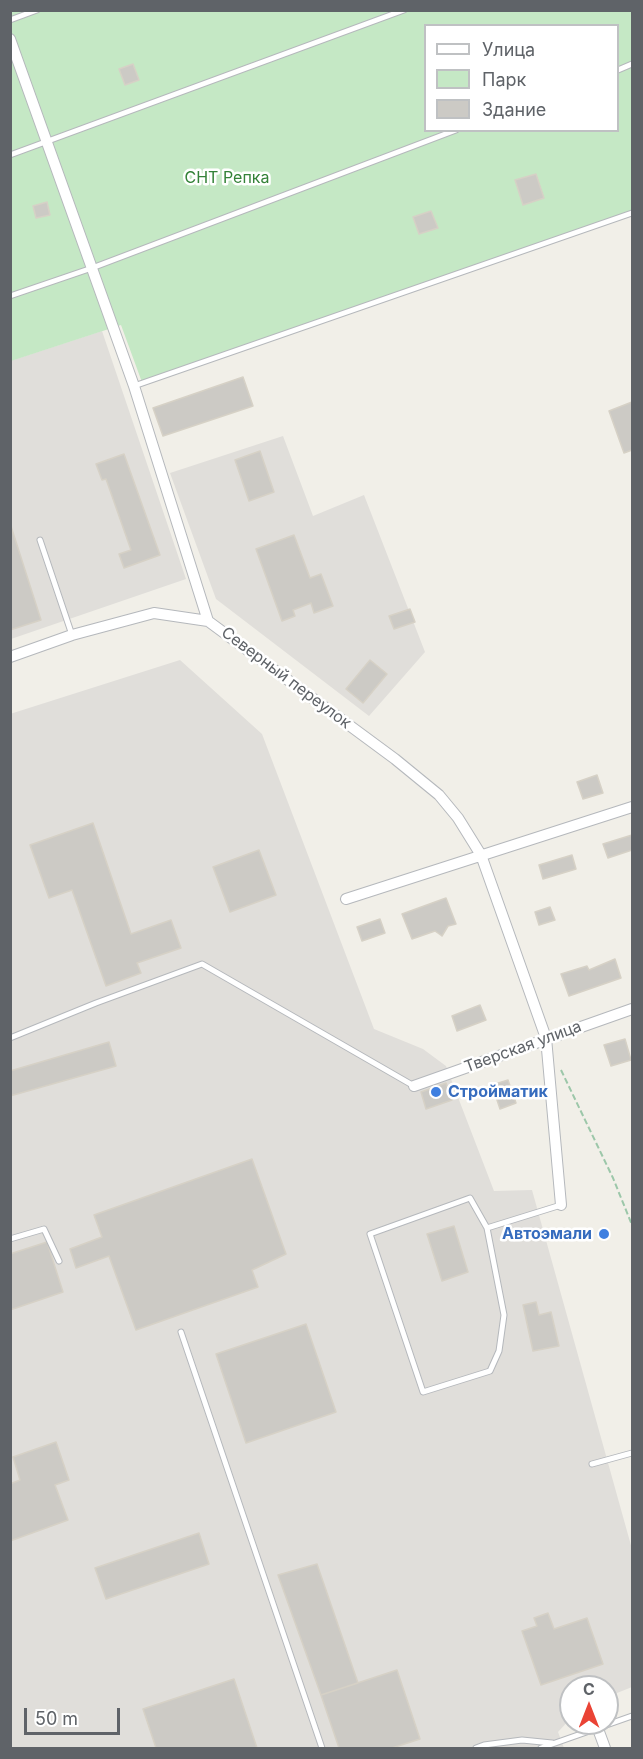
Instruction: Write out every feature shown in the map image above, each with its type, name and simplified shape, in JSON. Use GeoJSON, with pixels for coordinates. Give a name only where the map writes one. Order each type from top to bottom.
{"type":"FeatureCollection","features":[{"type":"Feature","properties":{"kind":"street"},"geometry":{"type":"LineString","coordinates":[[10,39],[134,386],[208,621]]}},
{"type":"Feature","properties":{"kind":"street","name":"Северный переулок"},"geometry":{"type":"LineString","coordinates":[[10,657],[72,635],[154,613],[208,621],[222,629],[395,759],[439,795],[458,818],[482,855],[546,1038],[561,1205]]}},
{"type":"Feature","properties":{"kind":"street"},"geometry":{"type":"LineString","coordinates":[[346,899],[633,807]]}},
{"type":"Feature","properties":{"kind":"street","name":"Тверская улица"},"geometry":{"type":"LineString","coordinates":[[414,1086],[633,1009]]}},
{"type":"Feature","properties":{"kind":"lane"},"geometry":{"type":"LineString","coordinates":[[10,20],[37,10]]}},
{"type":"Feature","properties":{"kind":"lane"},"geometry":{"type":"LineString","coordinates":[[10,155],[404,10]]}},
{"type":"Feature","properties":{"kind":"lane"},"geometry":{"type":"LineString","coordinates":[[10,296],[92,268],[451,132]]}},
{"type":"Feature","properties":{"kind":"lane"},"geometry":{"type":"LineString","coordinates":[[134,386],[633,213]]}},
{"type":"Feature","properties":{"kind":"lane"},"geometry":{"type":"LineString","coordinates":[[40,540],[72,635]]}},
{"type":"Feature","properties":{"kind":"lane"},"geometry":{"type":"LineString","coordinates":[[10,1038],[202,964],[414,1086]]}},
{"type":"Feature","properties":{"kind":"lane"},"geometry":{"type":"LineString","coordinates":[[470,1198],[487,1228],[504,1316],[499,1351],[490,1371],[423,1392],[370,1234],[470,1198]]}},
{"type":"Feature","properties":{"kind":"lane"},"geometry":{"type":"LineString","coordinates":[[487,1228],[561,1205]]}},
{"type":"Feature","properties":{"kind":"lane"},"geometry":{"type":"LineString","coordinates":[[10,1239],[44,1229],[58,1261]]}},
{"type":"Feature","properties":{"kind":"lane"},"geometry":{"type":"LineString","coordinates":[[181,1332],[322,1749]]}},
{"type":"Feature","properties":{"kind":"lane"},"geometry":{"type":"LineString","coordinates":[[592,1464],[633,1453]]}},
{"type":"Feature","properties":{"kind":"lane"},"geometry":{"type":"LineString","coordinates":[[541,1749],[579,1735]]}},
{"type":"Feature","properties":{"kind":"lane"},"geometry":{"type":"LineString","coordinates":[[476,1749],[484,1745],[522,1740],[554,1743]]}},
{"type":"Feature","properties":{"kind":"path"},"geometry":{"type":"LineString","coordinates":[[561,1070],[633,1225]]}},
{"type":"Feature","properties":{"kind":"shaded area"},"geometry":{"type":"Polygon","coordinates":[[[102,331],[186,579],[11,639],[10,361],[102,331]]]}},
{"type":"Feature","properties":{"kind":"shaded area"},"geometry":{"type":"Polygon","coordinates":[[[283,436],[313,516],[364,495],[425,652],[369,716],[216,599],[170,473],[283,436]]]}},
{"type":"Feature","properties":{"kind":"shaded area"},"geometry":{"type":"Polygon","coordinates":[[[180,660],[262,734],[374,1029],[423,1049],[446,1066],[494,1191],[532,1190],[632,1549],[632,1687],[619,1692],[619,1675],[559,1675],[558,1732],[564,1748],[11,1748],[10,714],[180,660]]]}},
{"type":"Feature","properties":{"kind":"green space","name":"СНТ Репка"},"geometry":{"type":"Polygon","coordinates":[[[10,11],[632,11],[632,213],[143,385],[121,325],[11,361],[10,11]]]}},
{"type":"Feature","properties":{"kind":"building"},"geometry":{"type":"Polygon","coordinates":[[[133,64],[139,80],[125,85],[119,69],[133,64]]]}},
{"type":"Feature","properties":{"kind":"building"},"geometry":{"type":"Polygon","coordinates":[[[536,174],[544,198],[523,205],[515,180],[536,174]]]}},
{"type":"Feature","properties":{"kind":"building"},"geometry":{"type":"Polygon","coordinates":[[[47,202],[50,215],[36,218],[33,206],[47,202]]]}},
{"type":"Feature","properties":{"kind":"building"},"geometry":{"type":"Polygon","coordinates":[[[431,211],[438,228],[419,234],[413,217],[431,211]]]}},
{"type":"Feature","properties":{"kind":"building"},"geometry":{"type":"Polygon","coordinates":[[[243,377],[253,406],[163,436],[153,408],[243,377]]]}},
{"type":"Feature","properties":{"kind":"building"},"geometry":{"type":"Polygon","coordinates":[[[632,402],[632,450],[624,453],[609,411],[632,402]]]}},
{"type":"Feature","properties":{"kind":"building"},"geometry":{"type":"Polygon","coordinates":[[[260,451],[274,492],[249,501],[235,460],[260,451]]]}},
{"type":"Feature","properties":{"kind":"building"},"geometry":{"type":"Polygon","coordinates":[[[124,454],[160,555],[124,568],[119,554],[131,550],[106,479],[102,480],[96,464],[124,454]]]}},
{"type":"Feature","properties":{"kind":"building"},"geometry":{"type":"Polygon","coordinates":[[[10,523],[41,620],[10,630],[10,523]]]}},
{"type":"Feature","properties":{"kind":"building"},"geometry":{"type":"Polygon","coordinates":[[[294,535],[310,578],[321,574],[333,606],[314,613],[311,603],[293,610],[295,616],[282,621],[256,549],[294,535]]]}},
{"type":"Feature","properties":{"kind":"building"},"geometry":{"type":"Polygon","coordinates":[[[410,609],[415,622],[394,629],[389,616],[410,609]]]}},
{"type":"Feature","properties":{"kind":"building"},"geometry":{"type":"Polygon","coordinates":[[[370,660],[387,674],[363,703],[346,689],[370,660]]]}},
{"type":"Feature","properties":{"kind":"building"},"geometry":{"type":"Polygon","coordinates":[[[597,775],[603,793],[583,799],[577,782],[597,775]]]}},
{"type":"Feature","properties":{"kind":"building"},"geometry":{"type":"Polygon","coordinates":[[[93,823],[131,934],[171,920],[181,948],[137,963],[141,973],[106,986],[72,890],[49,898],[30,845],[93,823]]]}},
{"type":"Feature","properties":{"kind":"building"},"geometry":{"type":"Polygon","coordinates":[[[632,835],[632,850],[608,858],[603,844],[632,835]]]}},
{"type":"Feature","properties":{"kind":"building"},"geometry":{"type":"Polygon","coordinates":[[[259,850],[276,895],[230,912],[213,867],[259,850]]]}},
{"type":"Feature","properties":{"kind":"building"},"geometry":{"type":"Polygon","coordinates":[[[572,855],[576,869],[543,879],[539,865],[572,855]]]}},
{"type":"Feature","properties":{"kind":"building"},"geometry":{"type":"Polygon","coordinates":[[[446,898],[456,924],[448,926],[442,936],[435,931],[412,939],[402,914],[446,898]]]}},
{"type":"Feature","properties":{"kind":"building"},"geometry":{"type":"Polygon","coordinates":[[[550,907],[555,920],[539,925],[535,912],[550,907]]]}},
{"type":"Feature","properties":{"kind":"building"},"geometry":{"type":"Polygon","coordinates":[[[380,919],[385,933],[362,941],[357,927],[380,919]]]}},
{"type":"Feature","properties":{"kind":"building"},"geometry":{"type":"Polygon","coordinates":[[[615,959],[621,978],[569,996],[561,974],[587,966],[589,970],[615,959]]]}},
{"type":"Feature","properties":{"kind":"building"},"geometry":{"type":"Polygon","coordinates":[[[480,1005],[486,1020],[457,1031],[452,1016],[480,1005]]]}},
{"type":"Feature","properties":{"kind":"building"},"geometry":{"type":"Polygon","coordinates":[[[625,1039],[631,1060],[611,1066],[604,1045],[625,1039]]]}},
{"type":"Feature","properties":{"kind":"building"},"geometry":{"type":"Polygon","coordinates":[[[109,1042],[116,1066],[10,1096],[10,1071],[109,1042]]]}},
{"type":"Feature","properties":{"kind":"building"},"geometry":{"type":"Polygon","coordinates":[[[508,1080],[516,1103],[500,1109],[492,1085],[508,1080]]]}},
{"type":"Feature","properties":{"kind":"building"},"geometry":{"type":"Polygon","coordinates":[[[446,1083],[452,1100],[426,1109],[421,1092],[446,1083]]]}},
{"type":"Feature","properties":{"kind":"building"},"geometry":{"type":"Polygon","coordinates":[[[252,1159],[286,1254],[252,1270],[258,1287],[136,1330],[109,1256],[76,1268],[70,1249],[102,1237],[94,1215],[252,1159]]]}},
{"type":"Feature","properties":{"kind":"building"},"geometry":{"type":"Polygon","coordinates":[[[454,1226],[468,1272],[442,1281],[427,1234],[454,1226]]]}},
{"type":"Feature","properties":{"kind":"building"},"geometry":{"type":"Polygon","coordinates":[[[47,1242],[63,1292],[10,1310],[10,1254],[47,1242]]]}},
{"type":"Feature","properties":{"kind":"building"},"geometry":{"type":"Polygon","coordinates":[[[536,1302],[539,1315],[551,1312],[559,1346],[533,1351],[523,1305],[536,1302]]]}},
{"type":"Feature","properties":{"kind":"building"},"geometry":{"type":"Polygon","coordinates":[[[306,1324],[336,1412],[246,1443],[216,1354],[306,1324]]]}},
{"type":"Feature","properties":{"kind":"building"},"geometry":{"type":"Polygon","coordinates":[[[56,1442],[69,1480],[55,1485],[68,1520],[10,1541],[10,1484],[20,1480],[13,1457],[56,1442]]]}},
{"type":"Feature","properties":{"kind":"building"},"geometry":{"type":"Polygon","coordinates":[[[199,1533],[209,1564],[106,1599],[95,1568],[199,1533]]]}},
{"type":"Feature","properties":{"kind":"building"},"geometry":{"type":"Polygon","coordinates":[[[317,1564],[358,1683],[321,1695],[278,1575],[317,1564]]]}},
{"type":"Feature","properties":{"kind":"building"},"geometry":{"type":"Polygon","coordinates":[[[548,1613],[554,1629],[587,1618],[603,1664],[571,1675],[559,1675],[559,1679],[541,1685],[522,1631],[537,1626],[534,1618],[548,1613]]]}},
{"type":"Feature","properties":{"kind":"building"},"geometry":{"type":"Polygon","coordinates":[[[397,1670],[420,1739],[392,1748],[339,1748],[321,1695],[397,1670]]]}},
{"type":"Feature","properties":{"kind":"building"},"geometry":{"type":"Polygon","coordinates":[[[234,1679],[257,1748],[156,1748],[143,1709],[234,1679]]]}},
{"type":"Feature","properties":{"kind":"place","name":"Стройматик"},"geometry":{"type":"Point","coordinates":[436,1092]}},
{"type":"Feature","properties":{"kind":"place","name":"Автоэмали"},"geometry":{"type":"Point","coordinates":[604,1234]}}]}
